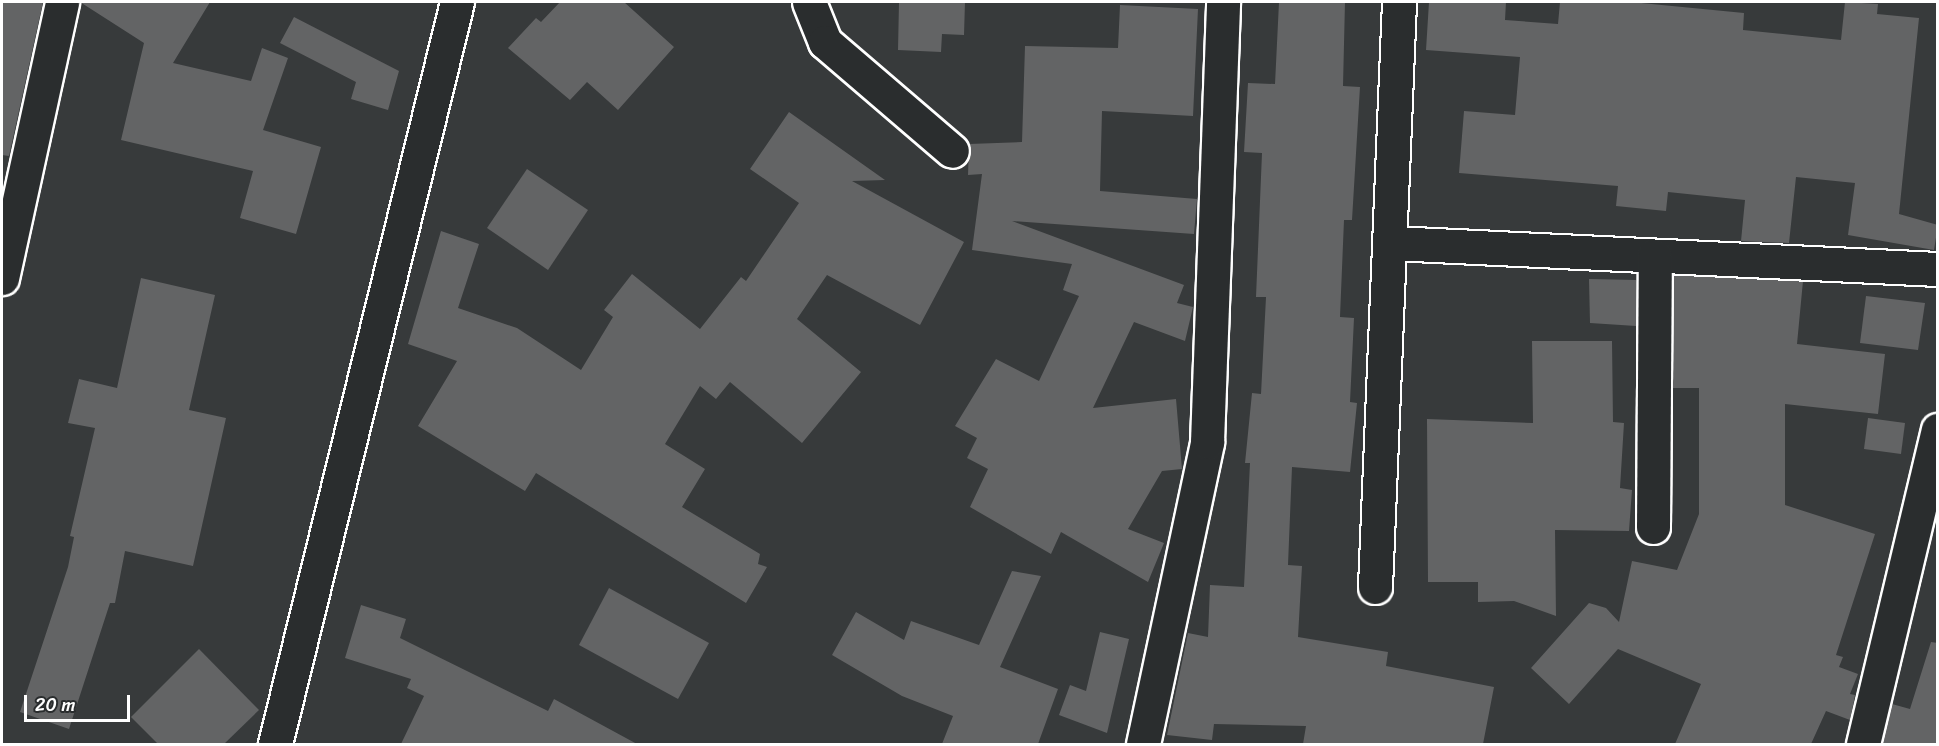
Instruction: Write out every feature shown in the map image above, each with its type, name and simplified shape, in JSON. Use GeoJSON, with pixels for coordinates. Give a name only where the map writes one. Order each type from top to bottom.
{"type":"FeatureCollection","features":[{"type":"Feature","properties":{"kind":"street"},"geometry":{"type":"LineString","coordinates":[[2,278],[62,2]]}},
{"type":"Feature","properties":{"kind":"street"},"geometry":{"type":"LineString","coordinates":[[275,744],[457,2]]}},
{"type":"Feature","properties":{"kind":"street"},"geometry":{"type":"LineString","coordinates":[[809,2],[825,42],[952,151]]}},
{"type":"Feature","properties":{"kind":"street"},"geometry":{"type":"LineString","coordinates":[[1143,744],[1207,442],[1223,2]]}},
{"type":"Feature","properties":{"kind":"street"},"geometry":{"type":"LineString","coordinates":[[1375,587],[1392,243],[1399,2]]}},
{"type":"Feature","properties":{"kind":"street"},"geometry":{"type":"LineString","coordinates":[[1392,243],[1938,269]]}},
{"type":"Feature","properties":{"kind":"street"},"geometry":{"type":"LineString","coordinates":[[1653,527],[1655,256]]}},
{"type":"Feature","properties":{"kind":"street"},"geometry":{"type":"LineString","coordinates":[[1863,744],[1929,502],[1938,430]]}},
{"type":"Feature","properties":{"kind":"building"},"geometry":{"type":"Polygon","coordinates":[[[2,2],[43,2],[9,156],[2,155],[2,2]]]}},
{"type":"Feature","properties":{"kind":"building"},"geometry":{"type":"Polygon","coordinates":[[[80,2],[210,2],[173,63],[251,81],[262,48],[288,58],[263,130],[321,147],[296,234],[240,218],[253,171],[121,140],[144,43],[80,2]]]}},
{"type":"Feature","properties":{"kind":"building"},"geometry":{"type":"Polygon","coordinates":[[[560,2],[624,2],[674,47],[618,110],[587,82],[570,100],[508,48],[536,18],[541,22],[560,2]]]}},
{"type":"Feature","properties":{"kind":"building"},"geometry":{"type":"Polygon","coordinates":[[[899,2],[965,2],[964,35],[942,34],[941,52],[898,50],[899,2]]]}},
{"type":"Feature","properties":{"kind":"building"},"geometry":{"type":"Polygon","coordinates":[[[1279,2],[1345,2],[1343,86],[1360,87],[1352,220],[1344,220],[1340,317],[1354,318],[1350,402],[1357,403],[1350,472],[1292,467],[1288,565],[1302,566],[1298,637],[1388,652],[1386,666],[1494,687],[1483,744],[1303,744],[1306,726],[1214,724],[1212,740],[1167,735],[1188,633],[1208,637],[1210,585],[1244,587],[1250,463],[1245,463],[1252,393],[1261,394],[1266,297],[1256,297],[1262,153],[1244,152],[1248,83],[1275,84],[1279,2]]]}},
{"type":"Feature","properties":{"kind":"building"},"geometry":{"type":"Polygon","coordinates":[[[1429,2],[1506,2],[1505,20],[1558,24],[1560,2],[1631,2],[1744,13],[1743,30],[1841,40],[1845,2],[1878,4],[1877,14],[1919,18],[1899,214],[1938,225],[1934,250],[1848,235],[1855,183],[1796,177],[1789,243],[1741,241],[1745,200],[1668,192],[1666,211],[1616,206],[1618,186],[1459,173],[1464,111],[1515,115],[1520,57],[1426,50],[1429,2]]]}},
{"type":"Feature","properties":{"kind":"building"},"geometry":{"type":"Polygon","coordinates":[[[1120,5],[1198,9],[1193,116],[1102,111],[1100,191],[1197,199],[1194,234],[1012,221],[1184,285],[1177,303],[1193,307],[1185,341],[1134,322],[1093,408],[1176,399],[1182,469],[1162,471],[1128,529],[1164,543],[1148,582],[1061,532],[1051,554],[970,507],[988,469],[967,458],[977,438],[955,426],[996,359],[1039,381],[1079,296],[1063,290],[1072,264],[972,250],[982,174],[968,175],[969,144],[1022,142],[1025,46],[1118,48],[1120,5]]]}},
{"type":"Feature","properties":{"kind":"building"},"geometry":{"type":"Polygon","coordinates":[[[294,17],[399,71],[388,110],[351,99],[356,82],[280,43],[294,17]]]}},
{"type":"Feature","properties":{"kind":"building"},"geometry":{"type":"Polygon","coordinates":[[[789,112],[885,180],[852,181],[964,242],[920,325],[827,275],[797,319],[861,372],[802,443],[730,382],[716,399],[700,386],[665,444],[705,469],[682,507],[760,554],[758,564],[767,567],[746,603],[536,473],[525,491],[418,426],[457,361],[408,344],[441,231],[479,244],[458,308],[517,328],[581,370],[613,317],[604,310],[632,274],[700,329],[741,277],[746,281],[799,203],[750,169],[789,112]]]}},
{"type":"Feature","properties":{"kind":"building"},"geometry":{"type":"Polygon","coordinates":[[[527,169],[588,210],[548,270],[487,228],[527,169]]]}},
{"type":"Feature","properties":{"kind":"building"},"geometry":{"type":"Polygon","coordinates":[[[1674,275],[1803,281],[1797,344],[1885,354],[1878,414],[1785,404],[1785,505],[1875,534],[1836,655],[1843,657],[1839,667],[1858,674],[1850,694],[1855,695],[1850,720],[1826,711],[1811,744],[1675,744],[1701,684],[1618,649],[1569,704],[1531,668],[1589,603],[1606,608],[1619,622],[1632,561],[1677,570],[1699,514],[1699,388],[1673,388],[1674,275]]]}},
{"type":"Feature","properties":{"kind":"building"},"geometry":{"type":"Polygon","coordinates":[[[141,278],[215,295],[189,410],[226,418],[193,566],[125,551],[115,603],[110,603],[69,729],[20,712],[68,567],[74,537],[70,536],[95,428],[68,423],[79,379],[117,388],[141,278]]]}},
{"type":"Feature","properties":{"kind":"building"},"geometry":{"type":"Polygon","coordinates":[[[1589,279],[1636,280],[1636,326],[1590,323],[1589,279]]]}},
{"type":"Feature","properties":{"kind":"building"},"geometry":{"type":"Polygon","coordinates":[[[1866,296],[1925,303],[1918,350],[1860,343],[1866,296]]]}},
{"type":"Feature","properties":{"kind":"building"},"geometry":{"type":"Polygon","coordinates":[[[1532,341],[1612,341],[1613,422],[1624,423],[1620,488],[1632,490],[1629,531],[1555,530],[1556,616],[1514,601],[1478,602],[1478,582],[1428,582],[1427,419],[1533,423],[1532,341]]]}},
{"type":"Feature","properties":{"kind":"building"},"geometry":{"type":"Polygon","coordinates":[[[1868,418],[1905,423],[1901,454],[1864,449],[1868,418]]]}},
{"type":"Feature","properties":{"kind":"building"},"geometry":{"type":"Polygon","coordinates":[[[1012,571],[1041,576],[1000,667],[1058,689],[1038,744],[942,744],[953,716],[902,696],[832,655],[856,612],[904,640],[911,621],[979,645],[1012,571]]]}},
{"type":"Feature","properties":{"kind":"building"},"geometry":{"type":"Polygon","coordinates":[[[609,588],[709,643],[678,699],[579,645],[609,588]]]}},
{"type":"Feature","properties":{"kind":"building"},"geometry":{"type":"Polygon","coordinates":[[[361,605],[406,619],[400,638],[548,711],[554,699],[637,744],[401,744],[424,696],[407,688],[411,679],[345,658],[361,605]]]}},
{"type":"Feature","properties":{"kind":"building"},"geometry":{"type":"Polygon","coordinates":[[[1100,632],[1129,639],[1107,733],[1059,715],[1070,685],[1086,691],[1100,632]]]}},
{"type":"Feature","properties":{"kind":"building"},"geometry":{"type":"Polygon","coordinates":[[[1931,642],[1938,643],[1938,744],[1882,744],[1892,704],[1910,709],[1931,642]]]}},
{"type":"Feature","properties":{"kind":"building"},"geometry":{"type":"Polygon","coordinates":[[[199,649],[259,710],[224,744],[158,744],[131,717],[199,649]]]}}]}
